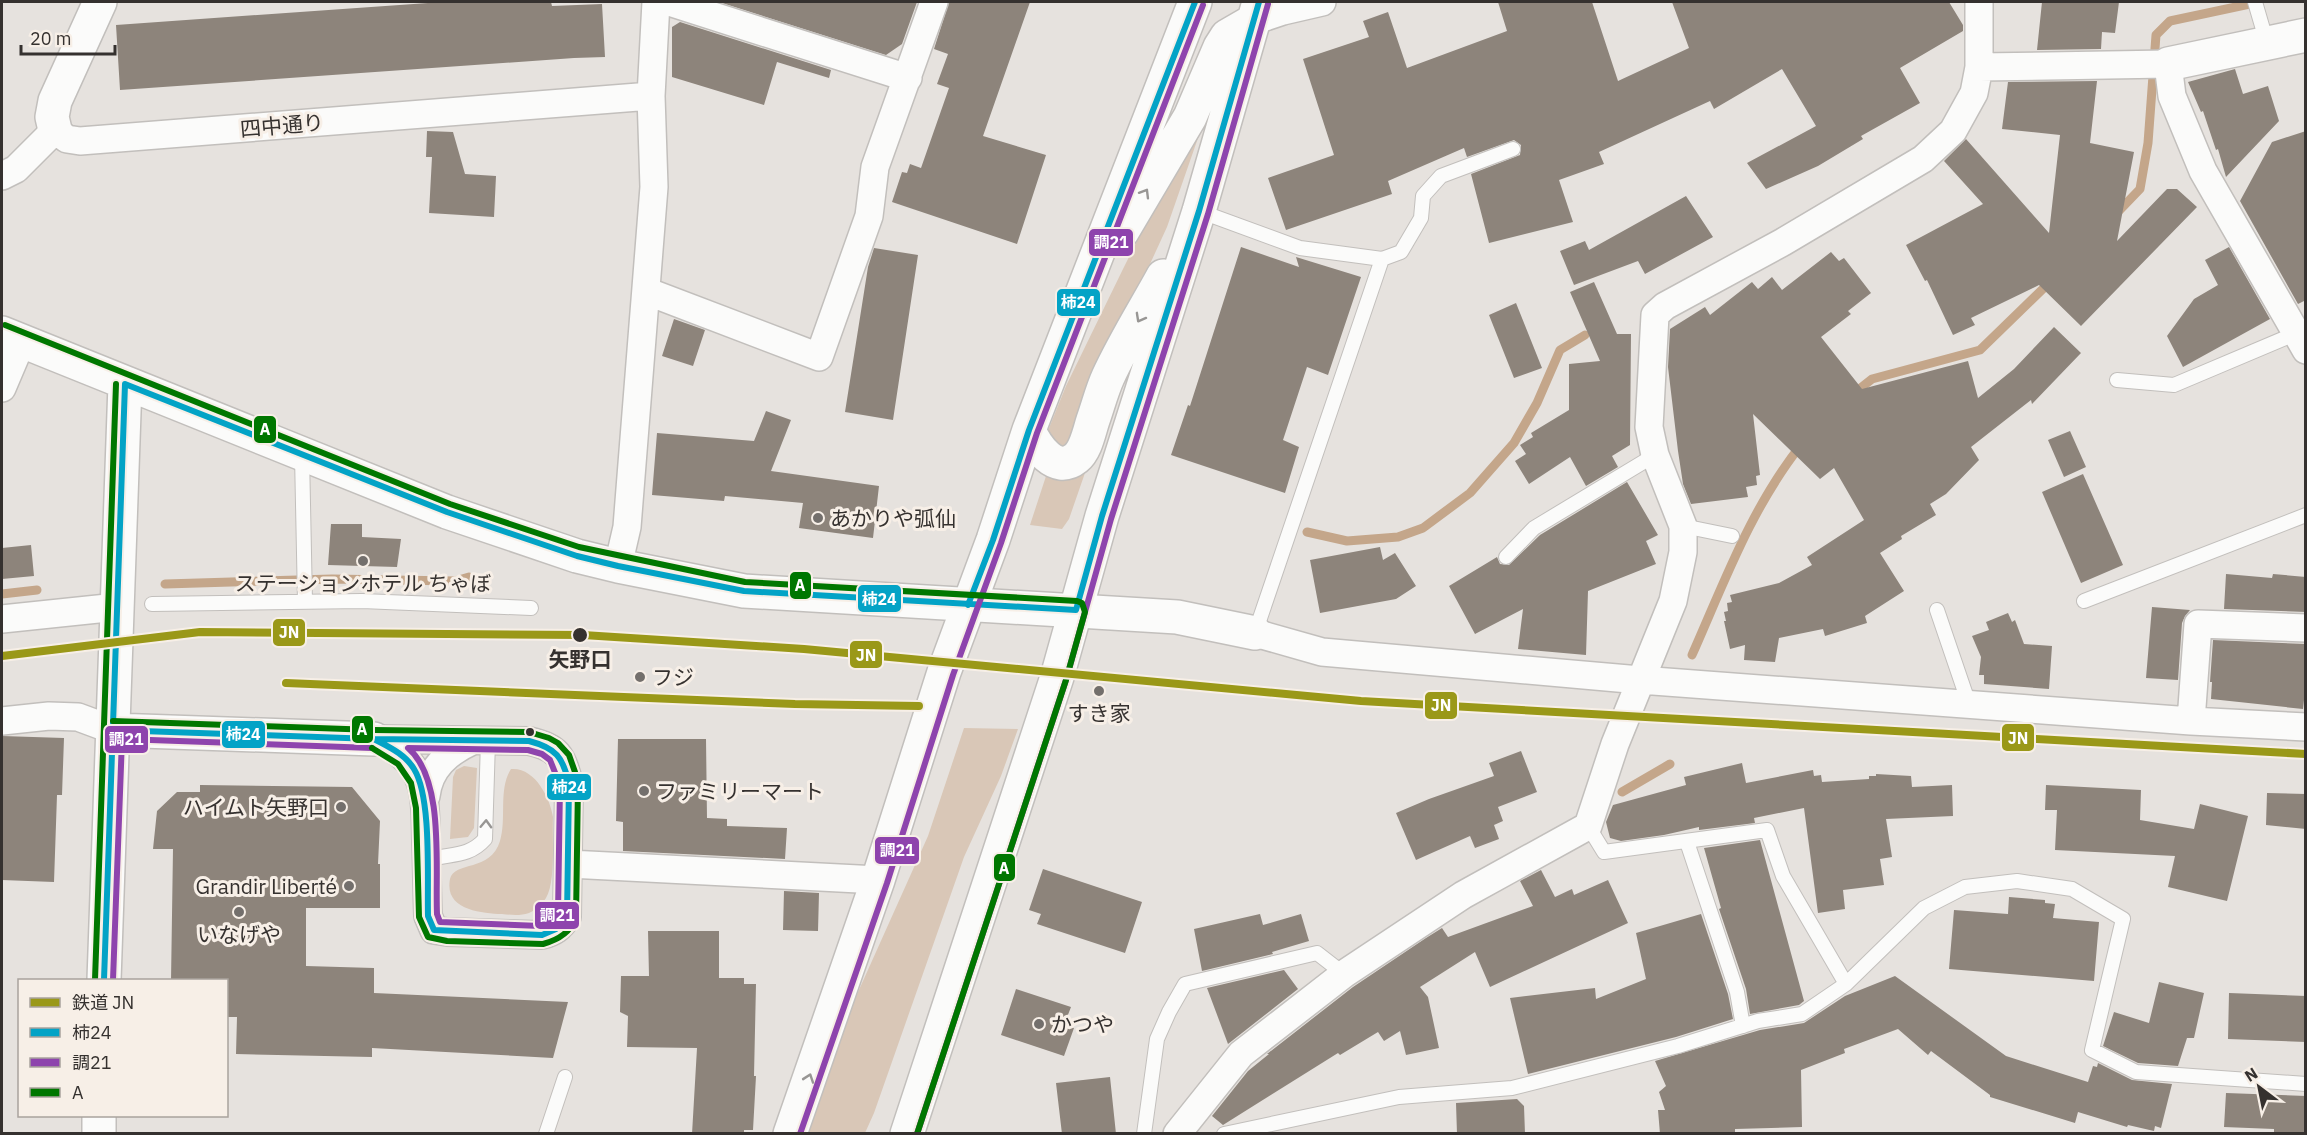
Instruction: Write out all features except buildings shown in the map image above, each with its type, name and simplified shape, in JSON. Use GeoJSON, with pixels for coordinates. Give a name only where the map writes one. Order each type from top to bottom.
{"type":"FeatureCollection","features":[{"type":"Feature","properties":{"kind":"main road"},"geometry":{"type":"LineString","coordinates":[[55,130],[52,117],[55,100],[100,2]]}},
{"type":"Feature","properties":{"kind":"main road"},"geometry":{"type":"LineString","coordinates":[[790,1134],[878,880],[944,672],[993,540],[1029,430],[1195,2]]}},
{"type":"Feature","properties":{"kind":"main road"},"geometry":{"type":"LineString","coordinates":[[1073,316],[1190,117],[1220,46],[1227,36],[1256,11]]}},
{"type":"Feature","properties":{"kind":"main road"},"geometry":{"type":"LineString","coordinates":[[907,1134],[1057,677],[1102,516],[1199,211],[1256,11]]}},
{"type":"Feature","properties":{"kind":"main road"},"geometry":{"type":"LineString","coordinates":[[2158,65],[2263,30],[2306,35]]}},
{"type":"Feature","properties":{"kind":"main road"},"geometry":{"type":"LineString","coordinates":[[1029,430],[1036,446],[1053,461],[1064,462],[1076,458],[1082,450],[1108,378],[1199,211]]}},
{"type":"Feature","properties":{"kind":"main road"},"geometry":{"type":"LineString","coordinates":[[12,337],[447,512],[577,556],[618,566],[744,591],[1177,617],[1255,633]]}},
{"type":"Feature","properties":{"kind":"main road"},"geometry":{"type":"LineString","coordinates":[[104,979],[125,384]]}},
{"type":"Feature","properties":{"kind":"main road"},"geometry":{"type":"LineString","coordinates":[[113,729],[374,740]]}},
{"type":"Feature","properties":{"kind":"main road"},"geometry":{"type":"LineString","coordinates":[[99,1117],[99,1134]]}},
{"type":"Feature","properties":{"kind":"street"},"geometry":{"type":"LineString","coordinates":[[618,566],[627,527],[654,187],[651,96],[657,2]]}},
{"type":"Feature","properties":{"kind":"street"},"geometry":{"type":"LineString","coordinates":[[669,2],[908,78]]}},
{"type":"Feature","properties":{"kind":"street"},"geometry":{"type":"LineString","coordinates":[[646,291],[819,357],[869,216],[875,167],[934,2]]}},
{"type":"Feature","properties":{"kind":"street"},"geometry":{"type":"LineString","coordinates":[[1256,11],[1283,11],[1322,2]]}},
{"type":"Feature","properties":{"kind":"street"},"geometry":{"type":"LineString","coordinates":[[1177,1134],[1241,1054],[1344,974],[1463,895],[1588,826],[1640,680],[1673,601],[1683,552],[1683,526],[1655,455],[1649,427],[1655,315],[1665,306],[1783,242],[1923,159],[1953,131],[1974,93],[1979,68],[1979,2]]}},
{"type":"Feature","properties":{"kind":"street"},"geometry":{"type":"LineString","coordinates":[[1979,68],[2158,65],[2203,171],[2301,341]]}},
{"type":"Feature","properties":{"kind":"street","name":"四中通り"},"geometry":{"type":"LineString","coordinates":[[55,130],[67,139],[80,141],[651,96]]}},
{"type":"Feature","properties":{"kind":"street"},"geometry":{"type":"LineString","coordinates":[[2,176],[16,169],[55,130]]}},
{"type":"Feature","properties":{"kind":"street"},"geometry":{"type":"LineString","coordinates":[[2,388],[12,337]]}},
{"type":"Feature","properties":{"kind":"street"},"geometry":{"type":"LineString","coordinates":[[2,619],[117,607]]}},
{"type":"Feature","properties":{"kind":"street"},"geometry":{"type":"LineString","coordinates":[[2191,721],[2198,624],[2306,628]]}},
{"type":"Feature","properties":{"kind":"street"},"geometry":{"type":"LineString","coordinates":[[1255,633],[1322,652],[1640,680],[2191,721],[2306,727]]}},
{"type":"Feature","properties":{"kind":"street"},"geometry":{"type":"LineString","coordinates":[[2,721],[49,716],[78,717],[113,729]]}},
{"type":"Feature","properties":{"kind":"street"},"geometry":{"type":"LineString","coordinates":[[374,740],[529,741],[545,745],[556,752],[565,765],[569,784],[569,864],[567,917],[553,933],[542,935],[447,932],[434,930],[428,916],[427,782],[447,756],[480,741]]}},
{"type":"Feature","properties":{"kind":"street"},"geometry":{"type":"LineString","coordinates":[[374,740],[390,746],[412,765],[426,796]]}},
{"type":"Feature","properties":{"kind":"street"},"geometry":{"type":"LineString","coordinates":[[569,864],[878,880]]}},
{"type":"Feature","properties":{"kind":"lane"},"geometry":{"type":"LineString","coordinates":[[2255,2],[2263,30]]}},
{"type":"Feature","properties":{"kind":"lane"},"geometry":{"type":"LineString","coordinates":[[1199,211],[1300,248],[1382,259],[1401,252],[1420,218],[1423,196],[1441,176],[1513,149]]}},
{"type":"Feature","properties":{"kind":"lane"},"geometry":{"type":"LineString","coordinates":[[1255,633],[1382,259]]}},
{"type":"Feature","properties":{"kind":"lane"},"geometry":{"type":"LineString","coordinates":[[2116,380],[2174,385],[2301,341]]}},
{"type":"Feature","properties":{"kind":"lane"},"geometry":{"type":"LineString","coordinates":[[302,455],[305,602]]}},
{"type":"Feature","properties":{"kind":"lane"},"geometry":{"type":"LineString","coordinates":[[1506,557],[1534,528],[1655,455]]}},
{"type":"Feature","properties":{"kind":"lane"},"geometry":{"type":"LineString","coordinates":[[2084,601],[2306,515]]}},
{"type":"Feature","properties":{"kind":"lane"},"geometry":{"type":"LineString","coordinates":[[1683,526],[1732,537]]}},
{"type":"Feature","properties":{"kind":"lane"},"geometry":{"type":"LineString","coordinates":[[152,604],[362,601],[531,608]]}},
{"type":"Feature","properties":{"kind":"lane"},"geometry":{"type":"LineString","coordinates":[[1937,610],[1969,704]]}},
{"type":"Feature","properties":{"kind":"lane"},"geometry":{"type":"LineString","coordinates":[[427,860],[464,854],[476,849],[485,840],[480,741]]}},
{"type":"Feature","properties":{"kind":"lane"},"geometry":{"type":"LineString","coordinates":[[1588,826],[1604,852],[1767,830],[1783,876],[1846,984]]}},
{"type":"Feature","properties":{"kind":"lane"},"geometry":{"type":"LineString","coordinates":[[1687,842],[1737,992],[1743,1026]]}},
{"type":"Feature","properties":{"kind":"lane"},"geometry":{"type":"LineString","coordinates":[[1224,1134],[1399,1098],[1512,1088],[1678,1046],[1758,1021],[1802,1014],[1846,984],[1924,908],[1965,887],[2017,881],[2072,889],[2123,919],[2092,1050],[2136,1072],[2306,1084]]}},
{"type":"Feature","properties":{"kind":"lane"},"geometry":{"type":"LineString","coordinates":[[1144,1134],[1157,1039],[1185,984],[1317,953],[1344,974]]}},
{"type":"Feature","properties":{"kind":"lane"},"geometry":{"type":"LineString","coordinates":[[546,1134],[565,1077]]}},
{"type":"Feature","properties":{"kind":"shaded area"},"geometry":{"type":"Polygon","coordinates":[[[1206,115],[1167,227],[1065,449],[1045,438],[1066,386],[1175,165],[1206,115]]]}},
{"type":"Feature","properties":{"kind":"shaded area"},"geometry":{"type":"Polygon","coordinates":[[[1048,470],[1086,470],[1069,519],[1062,529],[1030,525],[1048,470]]]}},
{"type":"Feature","properties":{"kind":"shaded area"},"geometry":{"type":"Polygon","coordinates":[[[964,728],[1018,729],[1001,776],[964,857],[874,1113],[865,1133],[808,1133],[854,1001],[928,836],[964,728]]]}},
{"type":"Feature","properties":{"kind":"shaded area"},"geometry":{"type":"Polygon","coordinates":[[[464,766],[477,768],[474,828],[468,837],[450,839],[453,777],[456,770],[464,766]]]}},
{"type":"Feature","properties":{"kind":"shaded area"},"geometry":{"type":"Polygon","coordinates":[[[511,769],[520,770],[534,778],[549,801],[553,817],[553,859],[549,890],[541,905],[526,914],[512,915],[475,911],[458,903],[453,897],[450,879],[453,873],[481,862],[495,851],[502,832],[505,785],[511,769]]]}},
{"type":"Feature","properties":{"kind":"waterway"},"geometry":{"type":"LineString","coordinates":[[2115,215],[2140,189],[2148,143],[2156,35],[2170,21],[2259,2]]}},
{"type":"Feature","properties":{"kind":"waterway"},"geometry":{"type":"LineString","coordinates":[[1853,394],[1872,379],[1980,350],[2051,281]]}},
{"type":"Feature","properties":{"kind":"waterway"},"geometry":{"type":"LineString","coordinates":[[1307,532],[1347,541],[1398,537],[1423,528],[1470,493],[1514,443],[1537,403],[1560,350],[1585,335]]}},
{"type":"Feature","properties":{"kind":"waterway"},"geometry":{"type":"LineString","coordinates":[[1692,655],[1753,520],[1767,494],[1801,445]]}},
{"type":"Feature","properties":{"kind":"waterway"},"geometry":{"type":"LineString","coordinates":[[165,584],[332,579],[455,581],[469,577]]}},
{"type":"Feature","properties":{"kind":"waterway"},"geometry":{"type":"LineString","coordinates":[[2,594],[37,590]]}},
{"type":"Feature","properties":{"kind":"waterway"},"geometry":{"type":"LineString","coordinates":[[1622,792],[1670,764]]}},
{"type":"Feature","properties":{"kind":"rail line","name":"JN"},"geometry":{"type":"LineString","coordinates":[[2,656],[200,632],[583,635],[804,649],[1361,701],[2306,754]]}},
{"type":"Feature","properties":{"kind":"rail line","name":"JN"},"geometry":{"type":"LineString","coordinates":[[286,683],[795,704],[919,706]]}},
{"type":"Feature","properties":{"kind":"transit line","name":"柿24"},"geometry":{"type":"LineString","coordinates":[[968,605],[993,540],[1029,430],[1195,2]]}},
{"type":"Feature","properties":{"kind":"transit line","name":"柿24"},"geometry":{"type":"LineString","coordinates":[[104,979],[125,384],[447,512],[577,556],[618,566],[744,591],[1076,610],[1102,516],[1199,211],[1259,2]]}},
{"type":"Feature","properties":{"kind":"transit line","name":"調21"},"geometry":{"type":"LineString","coordinates":[[917,1134],[1066,680],[1111,519],[1208,214],[1268,4]]}},
{"type":"Feature","properties":{"kind":"transit line","name":"調21"},"geometry":{"type":"LineString","coordinates":[[800,1134],[887,883],[953,675],[1001,543],[1037,433],[1203,5]]}},
{"type":"Feature","properties":{"kind":"transit line","name":"A"},"geometry":{"type":"LineString","coordinates":[[5,325],[450,504],[579,547],[745,582],[1082,603],[1085,612],[1066,680],[917,1134]]}},
{"type":"Feature","properties":{"kind":"transit line","name":"A"},"geometry":{"type":"LineString","coordinates":[[95,979],[116,384]]}},
{"type":"Feature","properties":{"kind":"transit line","name":"A"},"geometry":{"type":"LineString","coordinates":[[113,721],[374,730],[529,732],[549,738],[558,743],[569,755],[578,784],[576,918],[567,932],[543,944],[447,941],[428,937],[419,917],[416,808],[411,783],[398,764],[372,748]]}},
{"type":"Feature","properties":{"kind":"transit line","name":"柿24"},"geometry":{"type":"LineString","coordinates":[[113,730],[374,739]]}},
{"type":"Feature","properties":{"kind":"transit line","name":"調21"},"geometry":{"type":"LineString","coordinates":[[113,979],[122,739],[372,748]]}},
{"type":"Feature","properties":{"kind":"transit line","name":"柿24"},"geometry":{"type":"LineString","coordinates":[[374,739],[529,741],[546,747],[557,755],[564,767],[569,784],[567,917],[556,929],[542,935],[434,930],[428,916],[426,819],[420,782],[406,759],[374,739]]}},
{"type":"Feature","properties":{"kind":"transit line","name":"調21"},"geometry":{"type":"LineString","coordinates":[[408,748],[528,750],[542,754],[550,760],[560,785],[558,914],[551,922],[541,926],[440,922],[437,914],[437,849],[433,802],[420,762],[408,748]]}},
{"type":"Feature","properties":{"kind":"place","name":"あかりや弧仙"},"geometry":{"type":"Point","coordinates":[818,518]}},
{"type":"Feature","properties":{"kind":"place","name":"ステーションホテル ちゃぼ"},"geometry":{"type":"Point","coordinates":[363,561]}},
{"type":"Feature","properties":{"kind":"place","name":"矢野口"},"geometry":{"type":"Point","coordinates":[580,635]}},
{"type":"Feature","properties":{"kind":"place","name":"フジ"},"geometry":{"type":"Point","coordinates":[640,677]}},
{"type":"Feature","properties":{"kind":"place","name":"すき家"},"geometry":{"type":"Point","coordinates":[1099,691]}},
{"type":"Feature","properties":{"kind":"place","name":"ファミリーマート"},"geometry":{"type":"Point","coordinates":[644,791]}},
{"type":"Feature","properties":{"kind":"place","name":"ハイムト矢野口"},"geometry":{"type":"Point","coordinates":[341,807]}},
{"type":"Feature","properties":{"kind":"place","name":"Grandir Liberté"},"geometry":{"type":"Point","coordinates":[349,886]}},
{"type":"Feature","properties":{"kind":"place","name":"いなげや"},"geometry":{"type":"Point","coordinates":[239,912]}},
{"type":"Feature","properties":{"kind":"place","name":"かつや"},"geometry":{"type":"Point","coordinates":[1039,1024]}}]}
